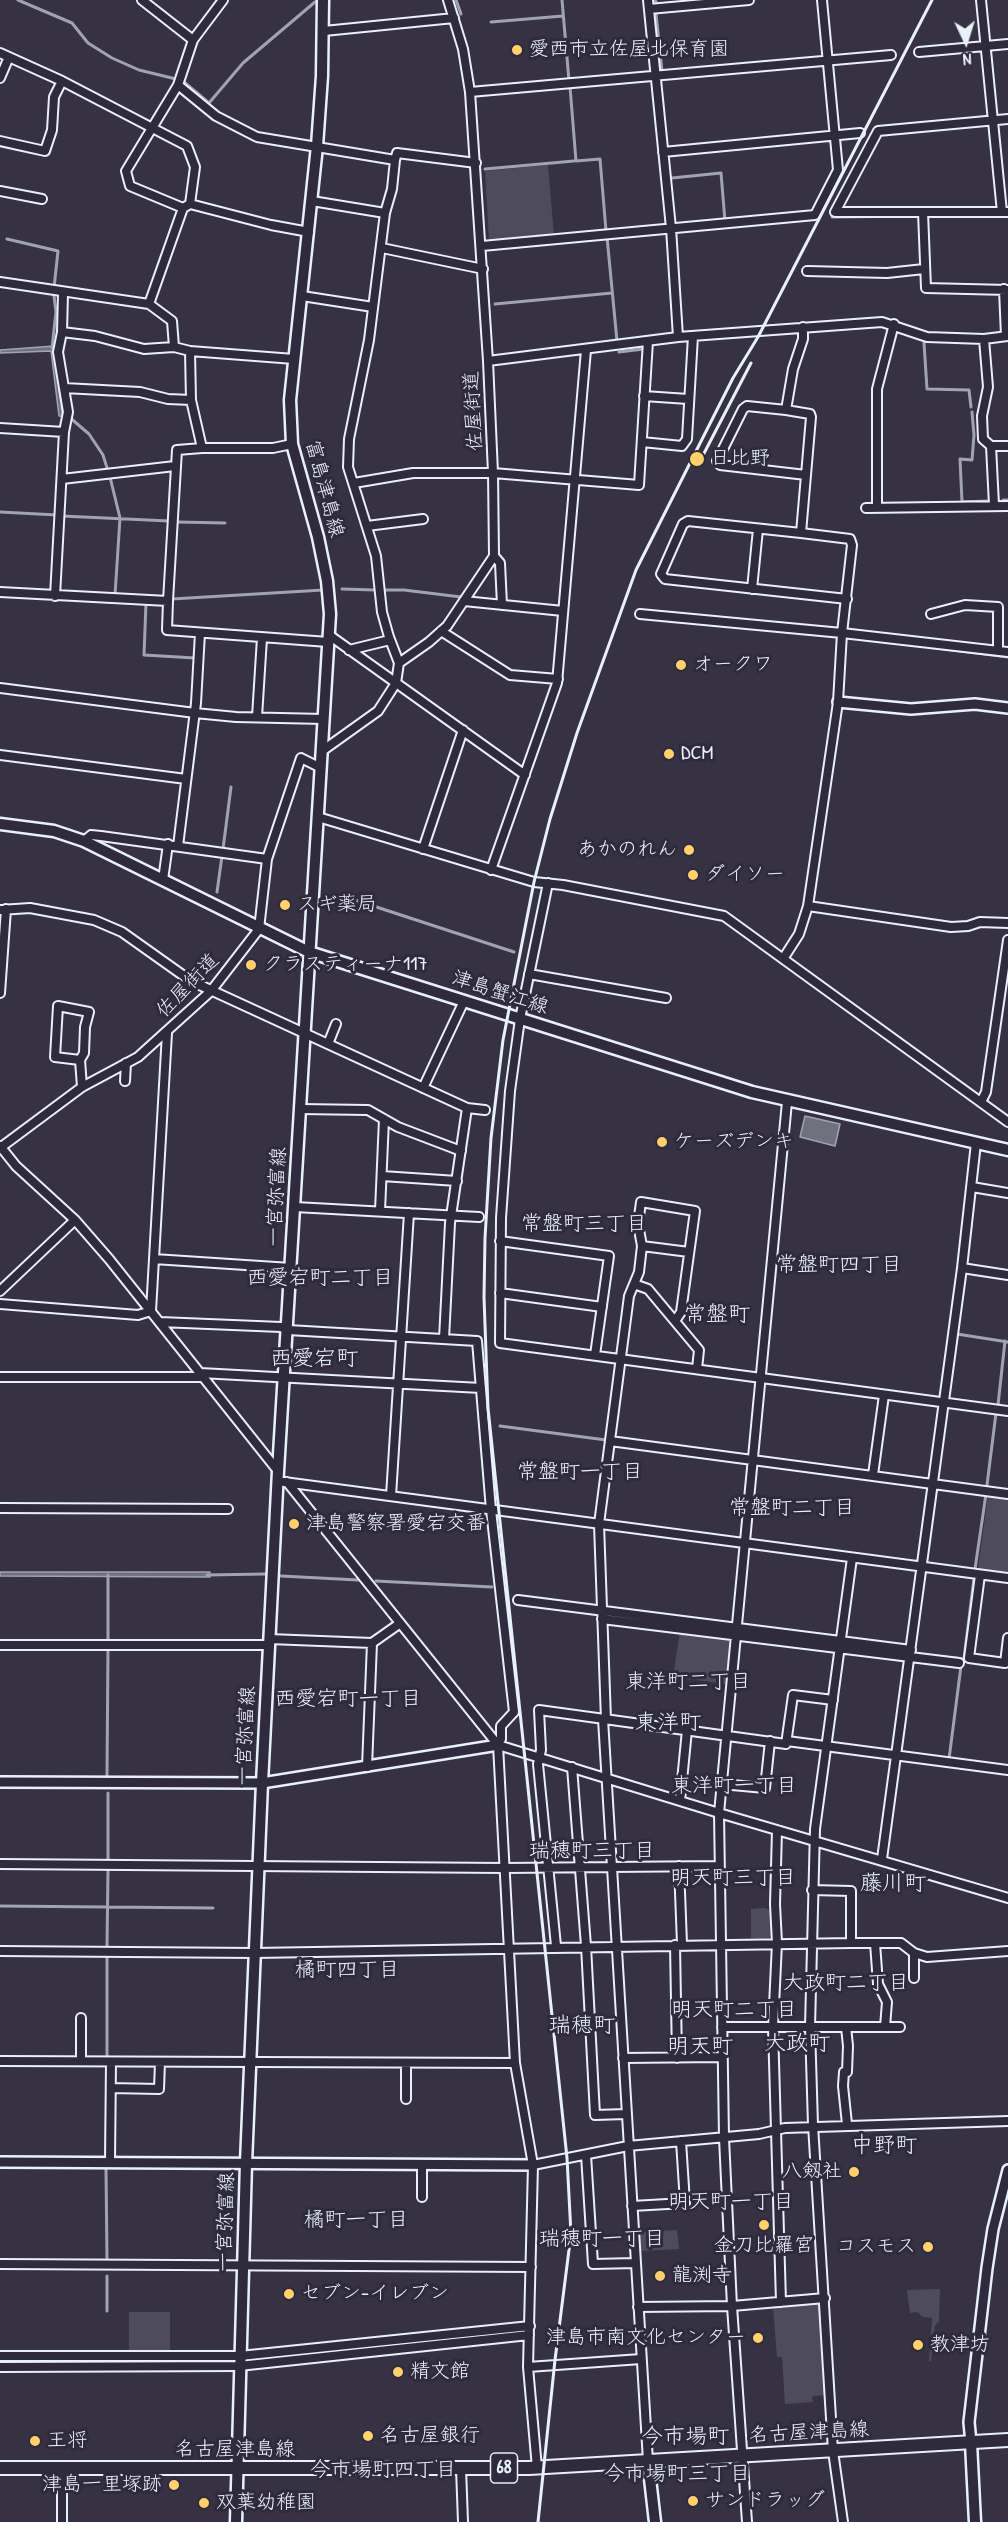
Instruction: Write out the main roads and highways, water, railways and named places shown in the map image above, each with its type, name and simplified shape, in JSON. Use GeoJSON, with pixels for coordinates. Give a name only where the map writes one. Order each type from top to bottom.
{"type":"FeatureCollection","features":[{"type":"Feature","properties":{"kind":"main road","name":"富島津島線"},"geometry":{"type":"LineString","coordinates":[[309,952],[330,614],[325,569],[318,537],[292,444],[290,400],[317,146],[324,31],[323,0]]}},
{"type":"Feature","properties":{"kind":"main road","name":"津島蟹江線"},"geometry":{"type":"LineString","coordinates":[[0,824],[54,831],[84,841],[309,952],[787,1102],[1008,1150]]}},
{"type":"Feature","properties":{"kind":"main road","name":"一宮弥富線"},"geometry":{"type":"LineString","coordinates":[[236,2522],[239,2361],[262,1783],[309,952]]}},
{"type":"Feature","properties":{"kind":"main road","name":"名古屋津島線"},"geometry":{"type":"LineString","coordinates":[[0,2468],[537,2468],[1008,2440]]}},
{"type":"Feature","properties":{"kind":"main road"},"geometry":{"type":"LineString","coordinates":[[971,2443],[975,2522]]}},
{"type":"Feature","properties":{"kind":"main road"},"geometry":{"type":"LineString","coordinates":[[648,2462],[655,2522]]}},
{"type":"Feature","properties":{"kind":"water"},"geometry":{"type":"Polygon","coordinates":[[[54,346],[62,413],[70,417],[59,416],[51,351],[0,353],[0,350],[54,346]]]}},
{"type":"Feature","properties":{"kind":"water"},"geometry":{"type":"Polygon","coordinates":[[[805,1116],[840,1124],[835,1146],[800,1137],[805,1116]]]}},
{"type":"Feature","properties":{"kind":"water"},"geometry":{"type":"Polygon","coordinates":[[[0,1572],[210,1572],[210,1577],[0,1576],[0,1572]]]}},
{"type":"Feature","properties":{"kind":"waterway"},"geometry":{"type":"LineString","coordinates":[[18,0],[72,23],[88,43],[112,58],[139,70],[176,79]]}},
{"type":"Feature","properties":{"kind":"waterway"},"geometry":{"type":"LineString","coordinates":[[456,0],[461,14]]}},
{"type":"Feature","properties":{"kind":"waterway"},"geometry":{"type":"LineString","coordinates":[[562,0],[569,81]]}},
{"type":"Feature","properties":{"kind":"waterway"},"geometry":{"type":"LineString","coordinates":[[184,82],[209,103],[243,63],[315,2]]}},
{"type":"Feature","properties":{"kind":"waterway"},"geometry":{"type":"LineString","coordinates":[[656,14],[662,71]]}},
{"type":"Feature","properties":{"kind":"waterway"},"geometry":{"type":"LineString","coordinates":[[491,22],[563,16]]}},
{"type":"Feature","properties":{"kind":"waterway"},"geometry":{"type":"LineString","coordinates":[[570,87],[576,161],[600,159],[606,231]]}},
{"type":"Feature","properties":{"kind":"waterway"},"geometry":{"type":"LineString","coordinates":[[485,169],[574,161]]}},
{"type":"Feature","properties":{"kind":"waterway"},"geometry":{"type":"LineString","coordinates":[[672,178],[721,173],[725,221]]}},
{"type":"Feature","properties":{"kind":"waterway"},"geometry":{"type":"LineString","coordinates":[[832,217],[920,216]]}},
{"type":"Feature","properties":{"kind":"waterway"},"geometry":{"type":"LineString","coordinates":[[926,216],[988,216]]}},
{"type":"Feature","properties":{"kind":"waterway"},"geometry":{"type":"LineString","coordinates":[[607,237],[617,341]]}},
{"type":"Feature","properties":{"kind":"waterway"},"geometry":{"type":"LineString","coordinates":[[7,239],[58,251],[54,288]]}},
{"type":"Feature","properties":{"kind":"waterway"},"geometry":{"type":"LineString","coordinates":[[495,304],[612,293]]}},
{"type":"Feature","properties":{"kind":"waterway"},"geometry":{"type":"LineString","coordinates":[[52,348],[56,312],[54,296]]}},
{"type":"Feature","properties":{"kind":"waterway"},"geometry":{"type":"LineString","coordinates":[[924,343],[927,389],[969,390],[971,407]]}},
{"type":"Feature","properties":{"kind":"waterway"},"geometry":{"type":"LineString","coordinates":[[619,352],[644,349]]}},
{"type":"Feature","properties":{"kind":"waterway"},"geometry":{"type":"LineString","coordinates":[[972,412],[974,435],[972,460],[960,459],[962,502],[988,501]]}},
{"type":"Feature","properties":{"kind":"waterway"},"geometry":{"type":"LineString","coordinates":[[68,416],[89,434],[103,455],[108,471]]}},
{"type":"Feature","properties":{"kind":"waterway"},"geometry":{"type":"LineString","coordinates":[[110,477],[120,518],[115,595],[117,596]]}},
{"type":"Feature","properties":{"kind":"waterway"},"geometry":{"type":"LineString","coordinates":[[1003,500],[1008,500]]}},
{"type":"Feature","properties":{"kind":"waterway"},"geometry":{"type":"LineString","coordinates":[[0,512],[57,515]]}},
{"type":"Feature","properties":{"kind":"waterway"},"geometry":{"type":"LineString","coordinates":[[62,516],[169,521]]}},
{"type":"Feature","properties":{"kind":"waterway"},"geometry":{"type":"LineString","coordinates":[[177,522],[225,523]]}},
{"type":"Feature","properties":{"kind":"waterway"},"geometry":{"type":"LineString","coordinates":[[342,589],[375,590]]}},
{"type":"Feature","properties":{"kind":"waterway"},"geometry":{"type":"LineString","coordinates":[[172,599],[323,590]]}},
{"type":"Feature","properties":{"kind":"waterway"},"geometry":{"type":"LineString","coordinates":[[383,590],[404,590],[461,597]]}},
{"type":"Feature","properties":{"kind":"waterway"},"geometry":{"type":"LineString","coordinates":[[146,603],[144,655],[195,658],[194,674]]}},
{"type":"Feature","properties":{"kind":"waterway"},"geometry":{"type":"LineString","coordinates":[[929,647],[1008,657]]}},
{"type":"Feature","properties":{"kind":"waterway"},"geometry":{"type":"LineString","coordinates":[[223,849],[231,787]]}},
{"type":"Feature","properties":{"kind":"waterway"},"geometry":{"type":"LineString","coordinates":[[217,892],[222,856]]}},
{"type":"Feature","properties":{"kind":"waterway"},"geometry":{"type":"LineString","coordinates":[[355,900],[514,952]]}},
{"type":"Feature","properties":{"kind":"waterway"},"geometry":{"type":"LineString","coordinates":[[957,1334],[1008,1342]]}},
{"type":"Feature","properties":{"kind":"waterway"},"geometry":{"type":"LineString","coordinates":[[998,1405],[1005,1341]]}},
{"type":"Feature","properties":{"kind":"waterway"},"geometry":{"type":"LineString","coordinates":[[987,1485],[996,1413]]}},
{"type":"Feature","properties":{"kind":"waterway"},"geometry":{"type":"LineString","coordinates":[[500,1426],[606,1440]]}},
{"type":"Feature","properties":{"kind":"waterway"},"geometry":{"type":"LineString","coordinates":[[975,1569],[986,1494]]}},
{"type":"Feature","properties":{"kind":"waterway"},"geometry":{"type":"LineString","coordinates":[[207,1575],[265,1574]]}},
{"type":"Feature","properties":{"kind":"waterway"},"geometry":{"type":"LineString","coordinates":[[108,1575],[108,1642]]}},
{"type":"Feature","properties":{"kind":"waterway"},"geometry":{"type":"LineString","coordinates":[[281,1576],[358,1580]]}},
{"type":"Feature","properties":{"kind":"waterway"},"geometry":{"type":"LineString","coordinates":[[917,1654],[964,1659],[974,1578]]}},
{"type":"Feature","properties":{"kind":"waterway"},"geometry":{"type":"LineString","coordinates":[[376,1581],[492,1587]]}},
{"type":"Feature","properties":{"kind":"waterway"},"geometry":{"type":"LineString","coordinates":[[107,1776],[108,1648]]}},
{"type":"Feature","properties":{"kind":"waterway"},"geometry":{"type":"LineString","coordinates":[[949,1759],[961,1666]]}},
{"type":"Feature","properties":{"kind":"waterway"},"geometry":{"type":"LineString","coordinates":[[108,1793],[108,1860]]}},
{"type":"Feature","properties":{"kind":"waterway"},"geometry":{"type":"LineString","coordinates":[[107,1947],[108,1870]]}},
{"type":"Feature","properties":{"kind":"waterway"},"geometry":{"type":"LineString","coordinates":[[0,1906],[213,1908]]}},
{"type":"Feature","properties":{"kind":"waterway"},"geometry":{"type":"LineString","coordinates":[[107,1956],[107,2056]]}},
{"type":"Feature","properties":{"kind":"waterway"},"geometry":{"type":"LineString","coordinates":[[106,2155],[107,2066]]}},
{"type":"Feature","properties":{"kind":"waterway"},"geometry":{"type":"LineString","coordinates":[[106,2169],[107,2260]]}},
{"type":"Feature","properties":{"kind":"waterway"},"geometry":{"type":"LineString","coordinates":[[107,2276],[107,2311]]}},
{"type":"Feature","properties":{"kind":"railway"},"geometry":{"type":"LineString","coordinates":[[538,2522],[571,2234],[567,2158],[488,1408],[484,1297],[485,1238],[491,1138],[503,1040],[534,882],[550,819],[577,733],[636,570],[733,378],[758,337],[932,0]]}},
{"type":"Feature","properties":{"kind":"railway"},"geometry":{"type":"LineString","coordinates":[[700,461],[751,363]]}},
{"type":"Feature","properties":{"kind":"place","name":"愛西市立佐屋北保育園"},"geometry":{"type":"Point","coordinates":[517,50]}},
{"type":"Feature","properties":{"kind":"place","name":"日比野"},"geometry":{"type":"Point","coordinates":[697,459]}},
{"type":"Feature","properties":{"kind":"place","name":"オークワ"},"geometry":{"type":"Point","coordinates":[681,665]}},
{"type":"Feature","properties":{"kind":"place","name":"DCM"},"geometry":{"type":"Point","coordinates":[669,754]}},
{"type":"Feature","properties":{"kind":"place","name":"あかのれん"},"geometry":{"type":"Point","coordinates":[689,850]}},
{"type":"Feature","properties":{"kind":"place","name":"ダイソー"},"geometry":{"type":"Point","coordinates":[693,875]}},
{"type":"Feature","properties":{"kind":"place","name":"スギ薬局"},"geometry":{"type":"Point","coordinates":[285,905]}},
{"type":"Feature","properties":{"kind":"place","name":"クラスティーナ117"},"geometry":{"type":"Point","coordinates":[251,965]}},
{"type":"Feature","properties":{"kind":"place","name":"ケーズデンキ"},"geometry":{"type":"Point","coordinates":[662,1142]}},
{"type":"Feature","properties":{"kind":"place","name":"津島警察署愛宕交番"},"geometry":{"type":"Point","coordinates":[294,1524]}},
{"type":"Feature","properties":{"kind":"place","name":"八剱社"},"geometry":{"type":"Point","coordinates":[854,2172]}},
{"type":"Feature","properties":{"kind":"place","name":"金刀比羅宮"},"geometry":{"type":"Point","coordinates":[764,2225]}},
{"type":"Feature","properties":{"kind":"place","name":"コスモス"},"geometry":{"type":"Point","coordinates":[928,2247]}},
{"type":"Feature","properties":{"kind":"place","name":"龍渕寺"},"geometry":{"type":"Point","coordinates":[660,2276]}},
{"type":"Feature","properties":{"kind":"place","name":"セブン-イレブン"},"geometry":{"type":"Point","coordinates":[289,2294]}},
{"type":"Feature","properties":{"kind":"place","name":"津島市南文化センター"},"geometry":{"type":"Point","coordinates":[758,2338]}},
{"type":"Feature","properties":{"kind":"place","name":"教津坊"},"geometry":{"type":"Point","coordinates":[918,2345]}},
{"type":"Feature","properties":{"kind":"place","name":"精文館"},"geometry":{"type":"Point","coordinates":[398,2372]}},
{"type":"Feature","properties":{"kind":"place","name":"名古屋銀行"},"geometry":{"type":"Point","coordinates":[368,2436]}},
{"type":"Feature","properties":{"kind":"place","name":"王将"},"geometry":{"type":"Point","coordinates":[35,2441]}},
{"type":"Feature","properties":{"kind":"place","name":"津島一里塚跡"},"geometry":{"type":"Point","coordinates":[174,2485]}},
{"type":"Feature","properties":{"kind":"place","name":"サンドラッグ"},"geometry":{"type":"Point","coordinates":[693,2501]}},
{"type":"Feature","properties":{"kind":"place","name":"双葉幼稚園"},"geometry":{"type":"Point","coordinates":[204,2503]}},
{"type":"Feature","properties":{"kind":"district","name":"常盤町三丁目"},"geometry":{"type":"Point","coordinates":[584,1224]}},
{"type":"Feature","properties":{"kind":"district","name":"常盤町四丁目"},"geometry":{"type":"Point","coordinates":[839,1265]}},
{"type":"Feature","properties":{"kind":"district","name":"西愛宕町二丁目"},"geometry":{"type":"Point","coordinates":[320,1278]}},
{"type":"Feature","properties":{"kind":"district","name":"常盤町"},"geometry":{"type":"Point","coordinates":[717,1315]}},
{"type":"Feature","properties":{"kind":"district","name":"西愛宕町"},"geometry":{"type":"Point","coordinates":[314,1359]}},
{"type":"Feature","properties":{"kind":"district","name":"常盤町一丁目"},"geometry":{"type":"Point","coordinates":[580,1472]}},
{"type":"Feature","properties":{"kind":"district","name":"常盤町二丁目"},"geometry":{"type":"Point","coordinates":[792,1508]}},
{"type":"Feature","properties":{"kind":"district","name":"東洋町二丁目"},"geometry":{"type":"Point","coordinates":[688,1682]}},
{"type":"Feature","properties":{"kind":"district","name":"西愛宕町一丁目"},"geometry":{"type":"Point","coordinates":[348,1699]}},
{"type":"Feature","properties":{"kind":"district","name":"東洋町"},"geometry":{"type":"Point","coordinates":[668,1723]}},
{"type":"Feature","properties":{"kind":"district","name":"東洋町一丁目"},"geometry":{"type":"Point","coordinates":[734,1786]}},
{"type":"Feature","properties":{"kind":"district","name":"瑞穂町三丁目"},"geometry":{"type":"Point","coordinates":[592,1851]}},
{"type":"Feature","properties":{"kind":"district","name":"明天町三丁目"},"geometry":{"type":"Point","coordinates":[733,1878]}},
{"type":"Feature","properties":{"kind":"district","name":"藤川町"},"geometry":{"type":"Point","coordinates":[893,1884]}},
{"type":"Feature","properties":{"kind":"district","name":"橘町四丁目"},"geometry":{"type":"Point","coordinates":[347,1970]}},
{"type":"Feature","properties":{"kind":"district","name":"大政町二丁目"},"geometry":{"type":"Point","coordinates":[846,1983]}},
{"type":"Feature","properties":{"kind":"district","name":"明天町二丁目"},"geometry":{"type":"Point","coordinates":[734,2010]}},
{"type":"Feature","properties":{"kind":"district","name":"瑞穂町"},"geometry":{"type":"Point","coordinates":[582,2026]}},
{"type":"Feature","properties":{"kind":"district","name":"大政町"},"geometry":{"type":"Point","coordinates":[797,2044]}},
{"type":"Feature","properties":{"kind":"district","name":"明天町"},"geometry":{"type":"Point","coordinates":[700,2047]}},
{"type":"Feature","properties":{"kind":"district","name":"中野町"},"geometry":{"type":"Point","coordinates":[884,2146]}},
{"type":"Feature","properties":{"kind":"district","name":"明天町一丁目"},"geometry":{"type":"Point","coordinates":[731,2202]}},
{"type":"Feature","properties":{"kind":"district","name":"橘町一丁目"},"geometry":{"type":"Point","coordinates":[356,2220]}},
{"type":"Feature","properties":{"kind":"district","name":"瑞穂町一丁目"},"geometry":{"type":"Point","coordinates":[602,2239]}},
{"type":"Feature","properties":{"kind":"district","name":"今市場町"},"geometry":{"type":"Point","coordinates":[685,2437]}},
{"type":"Feature","properties":{"kind":"district","name":"今市場町四丁目"},"geometry":{"type":"Point","coordinates":[383,2470]}},
{"type":"Feature","properties":{"kind":"district","name":"今市場町三丁目"},"geometry":{"type":"Point","coordinates":[677,2474]}}]}
